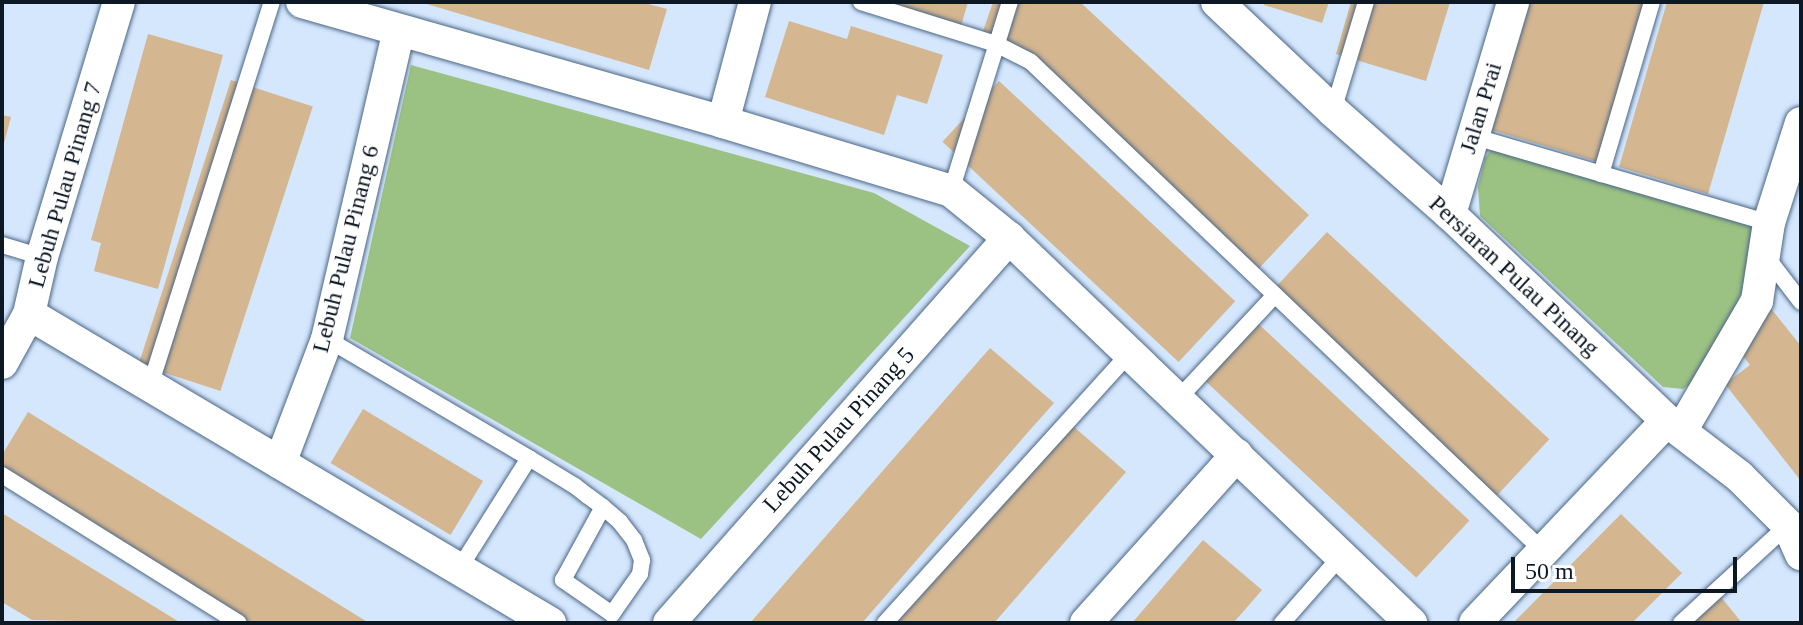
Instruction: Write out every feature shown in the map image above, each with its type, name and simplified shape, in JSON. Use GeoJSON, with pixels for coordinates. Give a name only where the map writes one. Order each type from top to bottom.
{"type":"FeatureCollection","features":[{"type":"Feature","properties":{"kind":"street","name":"Lebuh Pulau Pinang 7"},"geometry":{"type":"LineString","coordinates":[[2,363],[29,314],[42,257],[119,2]]}},
{"type":"Feature","properties":{"kind":"street"},"geometry":{"type":"LineString","coordinates":[[302,2],[723,122],[951,191],[1009,238],[1411,623]]}},
{"type":"Feature","properties":{"kind":"street"},"geometry":{"type":"LineString","coordinates":[[723,122],[755,2]]}},
{"type":"Feature","properties":{"kind":"street","name":"Persiaran Pulau Pinang"},"geometry":{"type":"LineString","coordinates":[[1217,2],[1333,111],[1450,214],[1674,426],[1739,476],[1788,525],[1801,554]]}},
{"type":"Feature","properties":{"kind":"street","name":"Jalan Prai"},"geometry":{"type":"LineString","coordinates":[[1450,214],[1513,2]]}},
{"type":"Feature","properties":{"kind":"street","name":"Lebuh Pulau Pinang 6"},"geometry":{"type":"LineString","coordinates":[[280,463],[327,339],[399,30]]}},
{"type":"Feature","properties":{"kind":"street"},"geometry":{"type":"LineString","coordinates":[[1475,623],[1543,551],[1674,426],[1757,301],[1766,238],[1801,123]]}},
{"type":"Feature","properties":{"kind":"street","name":"Lebuh Pulau Pinang 5"},"geometry":{"type":"LineString","coordinates":[[684,618],[1009,238]]}},
{"type":"Feature","properties":{"kind":"street"},"geometry":{"type":"LineString","coordinates":[[29,314],[550,623]]}},
{"type":"Feature","properties":{"kind":"street"},"geometry":{"type":"LineString","coordinates":[[1086,623],[1237,455]]}},
{"type":"Feature","properties":{"kind":"lane"},"geometry":{"type":"LineString","coordinates":[[150,386],[272,2]]}},
{"type":"Feature","properties":{"kind":"lane"},"geometry":{"type":"LineString","coordinates":[[861,2],[996,44],[1031,62],[1543,551]]}},
{"type":"Feature","properties":{"kind":"lane"},"geometry":{"type":"LineString","coordinates":[[951,191],[1010,2]]}},
{"type":"Feature","properties":{"kind":"lane"},"geometry":{"type":"LineString","coordinates":[[1333,111],[1366,2]]}},
{"type":"Feature","properties":{"kind":"lane"},"geometry":{"type":"LineString","coordinates":[[1601,174],[1652,2]]}},
{"type":"Feature","properties":{"kind":"lane"},"geometry":{"type":"LineString","coordinates":[[1472,136],[1601,174],[1766,238],[1801,302]]}},
{"type":"Feature","properties":{"kind":"lane"},"geometry":{"type":"LineString","coordinates":[[2,245],[42,257]]}},
{"type":"Feature","properties":{"kind":"lane"},"geometry":{"type":"LineString","coordinates":[[1178,399],[1275,295]]}},
{"type":"Feature","properties":{"kind":"lane"},"geometry":{"type":"LineString","coordinates":[[327,339],[529,458],[603,507],[634,540],[642,560],[640,574],[612,614],[563,580],[603,507]]}},
{"type":"Feature","properties":{"kind":"lane"},"geometry":{"type":"LineString","coordinates":[[885,623],[1130,353]]}},
{"type":"Feature","properties":{"kind":"lane"},"geometry":{"type":"LineString","coordinates":[[459,569],[529,458]]}},
{"type":"Feature","properties":{"kind":"lane"},"geometry":{"type":"LineString","coordinates":[[2,475],[239,623]]}},
{"type":"Feature","properties":{"kind":"lane"},"geometry":{"type":"LineString","coordinates":[[1681,623],[1788,525]]}},
{"type":"Feature","properties":{"kind":"lane"},"geometry":{"type":"LineString","coordinates":[[1282,623],[1341,556]]}},
{"type":"Feature","properties":{"kind":"green space"},"geometry":{"type":"Polygon","coordinates":[[[411,65],[874,193],[970,246],[701,539],[350,338],[411,65]]]}},
{"type":"Feature","properties":{"kind":"green space"},"geometry":{"type":"Polygon","coordinates":[[[1500,137],[1761,213],[1745,286],[1701,377],[1683,389],[1663,387],[1480,216],[1478,187],[1485,158],[1500,137]]]}},
{"type":"Feature","properties":{"kind":"building"},"geometry":{"type":"Polygon","coordinates":[[[420,2],[641,2],[667,9],[649,70],[420,2]]]}},
{"type":"Feature","properties":{"kind":"building"},"geometry":{"type":"Polygon","coordinates":[[[854,2],[968,2],[959,33],[854,2]]]}},
{"type":"Feature","properties":{"kind":"building"},"geometry":{"type":"Polygon","coordinates":[[[993,2],[1080,2],[1309,215],[1250,278],[1007,52],[980,40],[993,2]]]}},
{"type":"Feature","properties":{"kind":"building"},"geometry":{"type":"Polygon","coordinates":[[[1265,2],[1329,2],[1322,23],[1264,5],[1265,2]]]}},
{"type":"Feature","properties":{"kind":"building"},"geometry":{"type":"Polygon","coordinates":[[[1351,2],[1450,2],[1426,81],[1336,54],[1351,2]]]}},
{"type":"Feature","properties":{"kind":"building"},"geometry":{"type":"Polygon","coordinates":[[[1525,2],[1645,2],[1599,162],[1488,129],[1525,2]]]}},
{"type":"Feature","properties":{"kind":"building"},"geometry":{"type":"Polygon","coordinates":[[[1667,2],[1764,2],[1708,194],[1619,167],[1667,2]]]}},
{"type":"Feature","properties":{"kind":"building"},"geometry":{"type":"Polygon","coordinates":[[[789,21],[847,39],[851,26],[943,55],[927,104],[897,95],[884,135],[765,97],[789,21]]]}},
{"type":"Feature","properties":{"kind":"building"},"geometry":{"type":"Polygon","coordinates":[[[148,34],[223,55],[158,289],[94,271],[101,243],[91,240],[148,34]]]}},
{"type":"Feature","properties":{"kind":"building"},"geometry":{"type":"Polygon","coordinates":[[[231,80],[313,107],[220,391],[139,364],[231,80]]]}},
{"type":"Feature","properties":{"kind":"building"},"geometry":{"type":"Polygon","coordinates":[[[999,81],[1235,301],[1179,362],[942,142],[999,81]]]}},
{"type":"Feature","properties":{"kind":"building"},"geometry":{"type":"Polygon","coordinates":[[[2,115],[11,117],[3,147],[2,146],[2,115]]]}},
{"type":"Feature","properties":{"kind":"building"},"geometry":{"type":"Polygon","coordinates":[[[1327,232],[1549,439],[1489,504],[1266,297],[1327,232]]]}},
{"type":"Feature","properties":{"kind":"building"},"geometry":{"type":"Polygon","coordinates":[[[1769,306],[1801,346],[1801,481],[1725,384],[1750,365],[1739,351],[1769,306]]]}},
{"type":"Feature","properties":{"kind":"building"},"geometry":{"type":"Polygon","coordinates":[[[1250,316],[1469,521],[1416,578],[1197,373],[1250,316]]]}},
{"type":"Feature","properties":{"kind":"building"},"geometry":{"type":"Polygon","coordinates":[[[990,348],[1054,403],[862,623],[750,623],[990,348]]]}},
{"type":"Feature","properties":{"kind":"building"},"geometry":{"type":"Polygon","coordinates":[[[363,409],[483,481],[451,535],[331,463],[363,409]]]}},
{"type":"Feature","properties":{"kind":"building"},"geometry":{"type":"Polygon","coordinates":[[[28,412],[369,623],[228,623],[2,483],[2,455],[28,412]]]}},
{"type":"Feature","properties":{"kind":"building"},"geometry":{"type":"Polygon","coordinates":[[[1066,420],[1126,472],[994,623],[888,623],[1066,420]]]}},
{"type":"Feature","properties":{"kind":"building"},"geometry":{"type":"Polygon","coordinates":[[[2,513],[181,623],[32,620],[2,602],[2,513]]]}},
{"type":"Feature","properties":{"kind":"building"},"geometry":{"type":"Polygon","coordinates":[[[1621,514],[1682,573],[1632,623],[1513,623],[1621,514]]]}},
{"type":"Feature","properties":{"kind":"building"},"geometry":{"type":"Polygon","coordinates":[[[1203,540],[1262,590],[1233,623],[1132,623],[1203,540]]]}},
{"type":"Feature","properties":{"kind":"building"},"geometry":{"type":"Polygon","coordinates":[[[1721,597],[1742,623],[1688,623],[1721,597]]]}}]}
